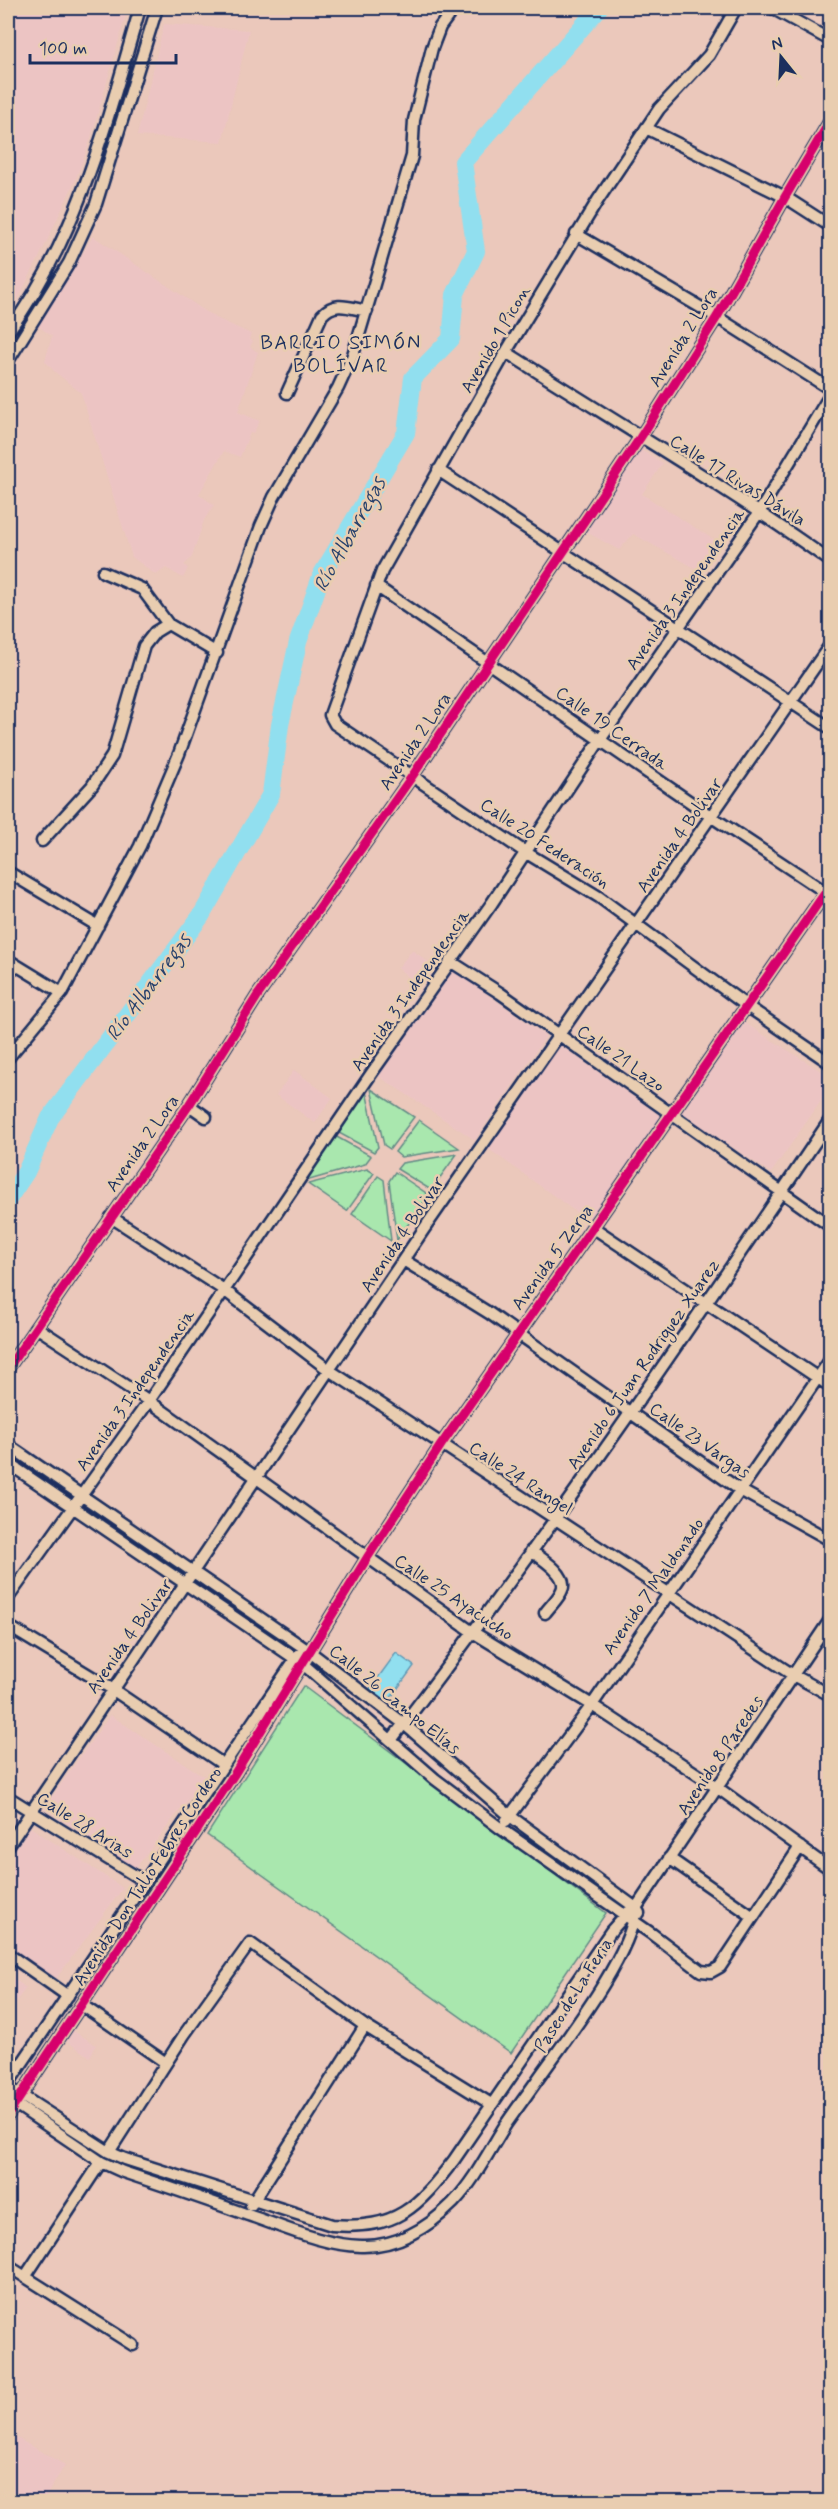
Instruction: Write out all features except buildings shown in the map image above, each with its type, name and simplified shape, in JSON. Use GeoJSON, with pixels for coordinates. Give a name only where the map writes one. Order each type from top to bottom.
{"type":"FeatureCollection","features":[{"type":"Feature","properties":{"kind":"street"},"geometry":{"type":"LineString","coordinates":[[20,344],[9,327],[55,253],[70,220],[110,113],[141,8]]}},
{"type":"Feature","properties":{"kind":"street"},"geometry":{"type":"LineString","coordinates":[[8,361],[69,263],[96,204],[157,8]]}},
{"type":"Feature","properties":{"kind":"street"},"geometry":{"type":"LineString","coordinates":[[8,1058],[62,993],[117,892],[160,800],[261,526],[274,497],[347,370],[367,311],[415,147],[414,120],[432,48],[440,27],[454,8]]}},
{"type":"Feature","properties":{"kind":"street","name":"Avenido 1 Picon"},"geometry":{"type":"LineString","coordinates":[[330,715],[376,586],[438,470],[576,234],[646,128],[676,88],[709,55],[736,8]]}},
{"type":"Feature","properties":{"kind":"street"},"geometry":{"type":"LineString","coordinates":[[772,8],[831,40]]}},
{"type":"Feature","properties":{"kind":"street","name":"Avenida 2 Lora"},"geometry":{"type":"LineString","coordinates":[[8,1368],[189,1105],[258,995],[413,775],[640,438],[717,317],[831,121]]}},
{"type":"Feature","properties":{"kind":"street"},"geometry":{"type":"LineString","coordinates":[[646,128],[785,197],[831,226]]}},
{"type":"Feature","properties":{"kind":"street"},"geometry":{"type":"LineString","coordinates":[[576,234],[717,317],[831,389]]}},
{"type":"Feature","properties":{"kind":"street"},"geometry":{"type":"LineString","coordinates":[[287,393],[322,315],[327,309],[337,305],[367,311]]}},
{"type":"Feature","properties":{"kind":"street","name":"Calle 17 Rivas Dávila"},"geometry":{"type":"LineString","coordinates":[[506,352],[760,511],[831,561]]}},
{"type":"Feature","properties":{"kind":"street","name":"Avenida 3 Independencia"},"geometry":{"type":"LineString","coordinates":[[8,1598],[149,1401],[600,740],[760,511],[831,395]]}},
{"type":"Feature","properties":{"kind":"street"},"geometry":{"type":"LineString","coordinates":[[438,470],[831,728]]}},
{"type":"Feature","properties":{"kind":"street"},"geometry":{"type":"LineString","coordinates":[[103,572],[142,589],[168,624],[216,653]]}},
{"type":"Feature","properties":{"kind":"street","name":"Calle 19 Cerrada"},"geometry":{"type":"LineString","coordinates":[[376,586],[712,817],[829,891]]}},
{"type":"Feature","properties":{"kind":"street"},"geometry":{"type":"LineString","coordinates":[[42,841],[92,786],[112,756],[144,646],[155,632],[168,624]]}},
{"type":"Feature","properties":{"kind":"street","name":"Avenida 4 Bolivar"},"geometry":{"type":"LineString","coordinates":[[8,1846],[112,1689],[405,1261],[424,1229],[831,645]]}},
{"type":"Feature","properties":{"kind":"street","name":"Calle 20 Federación"},"geometry":{"type":"LineString","coordinates":[[330,715],[335,724],[525,852],[599,897],[747,1006],[831,1063]]}},
{"type":"Feature","properties":{"kind":"street"},"geometry":{"type":"LineString","coordinates":[[8,872],[98,926]]}},
{"type":"Feature","properties":{"kind":"street","name":"Avenida 5 Zerpa"},"geometry":{"type":"LineString","coordinates":[[306,1650],[517,1334],[594,1228],[829,891]]}},
{"type":"Feature","properties":{"kind":"street"},"geometry":{"type":"LineString","coordinates":[[8,960],[62,993]]}},
{"type":"Feature","properties":{"kind":"street","name":"Calle 21 Lazo"},"geometry":{"type":"LineString","coordinates":[[450,961],[501,993],[831,1226]]}},
{"type":"Feature","properties":{"kind":"street"},"geometry":{"type":"LineString","coordinates":[[189,1105],[206,1117]]}},
{"type":"Feature","properties":{"kind":"street","name":"Avenido 6 Juan Rodriguez Xuarez"},"geometry":{"type":"LineString","coordinates":[[392,1739],[555,1519],[708,1303],[831,1120]]}},
{"type":"Feature","properties":{"kind":"street","name":"Calle 24 Rangel"},"geometry":{"type":"LineString","coordinates":[[111,1217],[224,1290],[329,1370],[441,1445],[793,1675],[831,1695]]}},
{"type":"Feature","properties":{"kind":"street"},"geometry":{"type":"LineString","coordinates":[[594,1228],[831,1386]]}},
{"type":"Feature","properties":{"kind":"street","name":"Calle 23 Vargas"},"geometry":{"type":"LineString","coordinates":[[405,1261],[489,1313],[740,1490],[831,1540]]}},
{"type":"Feature","properties":{"kind":"street","name":"Calle 25 Ayacucho"},"geometry":{"type":"LineString","coordinates":[[36,1327],[149,1401],[471,1631],[592,1705],[718,1788],[831,1869]]}},
{"type":"Feature","properties":{"kind":"street","name":"Avenido 7 Maldonado"},"geometry":{"type":"LineString","coordinates":[[500,1828],[592,1705],[831,1360]]}},
{"type":"Feature","properties":{"kind":"street","name":"Calle 26 Campo Elías"},"geometry":{"type":"LineString","coordinates":[[8,1445],[306,1650],[403,1724],[510,1816],[636,1908]]}},
{"type":"Feature","properties":{"kind":"street","name":"Calle 26 Campo Elías"},"geometry":{"type":"LineString","coordinates":[[8,1463],[299,1661],[392,1739],[435,1779],[701,1971],[711,1972],[720,1967],[752,1916]]}},
{"type":"Feature","properties":{"kind":"street"},"geometry":{"type":"LineString","coordinates":[[531,1551],[559,1575],[563,1584],[562,1590],[545,1613]]}},
{"type":"Feature","properties":{"kind":"street","name":"Avenido 8 Paredes"},"geometry":{"type":"LineString","coordinates":[[636,1908],[831,1620]]}},
{"type":"Feature","properties":{"kind":"street"},"geometry":{"type":"LineString","coordinates":[[8,1626],[112,1689],[224,1765]]}},
{"type":"Feature","properties":{"kind":"street","name":"Avenida Don Tulio Febres Cordero"},"geometry":{"type":"LineString","coordinates":[[8,2115],[15,2099],[82,2005],[235,1773],[306,1650]]}},
{"type":"Feature","properties":{"kind":"street","name":"Avenida Don Tulio Febres Cordero"},"geometry":{"type":"LineString","coordinates":[[8,2086],[224,1765],[299,1661]]}},
{"type":"Feature","properties":{"kind":"street","name":"Calle 28 Arias"},"geometry":{"type":"LineString","coordinates":[[8,1797],[145,1881]]}},
{"type":"Feature","properties":{"kind":"street"},"geometry":{"type":"LineString","coordinates":[[669,1858],[752,1916],[800,1846]]}},
{"type":"Feature","properties":{"kind":"street"},"geometry":{"type":"LineString","coordinates":[[636,1908],[652,1934]]}},
{"type":"Feature","properties":{"kind":"street","name":"Paseo de La Feria"},"geometry":{"type":"LineString","coordinates":[[15,2099],[109,2152],[253,2201],[332,2225],[358,2227],[388,2221],[410,2209],[429,2193],[624,1914],[636,1908]]}},
{"type":"Feature","properties":{"kind":"street","name":"Paseo de La Feria"},"geometry":{"type":"LineString","coordinates":[[15,2099],[101,2162],[123,2172],[301,2234],[361,2246],[387,2243],[413,2234],[434,2221],[454,2202],[475,2174],[507,2123],[592,2002],[628,1938],[636,1908]]}},
{"type":"Feature","properties":{"kind":"street"},"geometry":{"type":"LineString","coordinates":[[109,2152],[166,2063],[240,1954],[250,1944],[365,2026],[491,2104]]}},
{"type":"Feature","properties":{"kind":"street"},"geometry":{"type":"LineString","coordinates":[[8,1954],[68,1996]]}},
{"type":"Feature","properties":{"kind":"street"},"geometry":{"type":"LineString","coordinates":[[82,2005],[166,2063]]}},
{"type":"Feature","properties":{"kind":"street"},"geometry":{"type":"LineString","coordinates":[[247,2214],[253,2201],[365,2026]]}},
{"type":"Feature","properties":{"kind":"street"},"geometry":{"type":"LineString","coordinates":[[8,2086],[15,2099]]}},
{"type":"Feature","properties":{"kind":"street"},"geometry":{"type":"LineString","coordinates":[[25,2277],[101,2162]]}},
{"type":"Feature","properties":{"kind":"street"},"geometry":{"type":"LineString","coordinates":[[8,2266],[133,2345]]}},
{"type":"Feature","properties":{"kind":"shaded area"},"geometry":{"type":"Polygon","coordinates":[[[8,8],[128,8],[90,141],[75,181],[8,318],[8,8]]]}},
{"type":"Feature","properties":{"kind":"shaded area"},"geometry":{"type":"Polygon","coordinates":[[[164,24],[249,30],[222,142],[137,136],[164,24]]]}},
{"type":"Feature","properties":{"kind":"shaded area"},"geometry":{"type":"Polygon","coordinates":[[[93,236],[214,317],[251,334],[249,339],[253,341],[250,347],[258,352],[238,412],[260,421],[253,433],[250,433],[240,457],[224,451],[199,494],[214,505],[204,520],[192,557],[184,565],[188,568],[183,578],[166,568],[156,575],[132,557],[81,393],[45,361],[52,336],[38,326],[93,236]]]}},
{"type":"Feature","properties":{"kind":"shaded area"},"geometry":{"type":"Polygon","coordinates":[[[639,449],[663,463],[642,494],[719,543],[697,569],[633,534],[619,550],[581,529],[639,449]]]}},
{"type":"Feature","properties":{"kind":"shaded area"},"geometry":{"type":"Polygon","coordinates":[[[412,950],[430,963],[416,984],[398,968],[412,950]]]}},
{"type":"Feature","properties":{"kind":"shaded area"},"geometry":{"type":"Polygon","coordinates":[[[445,964],[546,1036],[475,1140],[371,1071],[445,964]]]}},
{"type":"Feature","properties":{"kind":"shaded area"},"geometry":{"type":"Polygon","coordinates":[[[742,1021],[830,1077],[830,1088],[771,1173],[678,1110],[742,1021]]]}},
{"type":"Feature","properties":{"kind":"shaded area"},"geometry":{"type":"Polygon","coordinates":[[[550,1038],[661,1116],[590,1222],[479,1142],[550,1038]]]}},
{"type":"Feature","properties":{"kind":"shaded area"},"geometry":{"type":"Polygon","coordinates":[[[294,1070],[332,1098],[315,1123],[276,1095],[294,1070]]]}},
{"type":"Feature","properties":{"kind":"shaded area"},"geometry":{"type":"Polygon","coordinates":[[[110,1715],[205,1777],[135,1869],[44,1808],[110,1715]]]}},
{"type":"Feature","properties":{"kind":"shaded area"},"geometry":{"type":"Polygon","coordinates":[[[30,1827],[123,1888],[55,1980],[8,1948],[8,1860],[30,1827]]]}},
{"type":"Feature","properties":{"kind":"shaded area"},"geometry":{"type":"Polygon","coordinates":[[[8,1974],[26,1988],[8,2012],[8,1974]]]}},
{"type":"Feature","properties":{"kind":"shaded area"},"geometry":{"type":"Polygon","coordinates":[[[69,2028],[96,2045],[90,2057],[62,2038],[69,2028]]]}},
{"type":"Feature","properties":{"kind":"shaded area"},"geometry":{"type":"Polygon","coordinates":[[[8,2433],[65,2465],[43,2501],[8,2501],[8,2433]]]}},
{"type":"Feature","properties":{"kind":"green space"},"geometry":{"type":"Polygon","coordinates":[[[371,1089],[414,1117],[390,1149],[384,1145],[371,1089]]]}},
{"type":"Feature","properties":{"kind":"green space"},"geometry":{"type":"Polygon","coordinates":[[[366,1091],[378,1147],[374,1152],[339,1133],[366,1091]]]}},
{"type":"Feature","properties":{"kind":"green space"},"geometry":{"type":"Polygon","coordinates":[[[419,1120],[459,1148],[401,1157],[395,1152],[419,1120]]]}},
{"type":"Feature","properties":{"kind":"green space"},"geometry":{"type":"Polygon","coordinates":[[[335,1136],[371,1156],[365,1164],[306,1181],[335,1136]]]}},
{"type":"Feature","properties":{"kind":"green space"},"geometry":{"type":"Polygon","coordinates":[[[457,1154],[431,1190],[397,1169],[402,1163],[457,1154]]]}},
{"type":"Feature","properties":{"kind":"green space"},"geometry":{"type":"Polygon","coordinates":[[[367,1169],[374,1173],[347,1211],[308,1184],[367,1169]]]}},
{"type":"Feature","properties":{"kind":"green space"},"geometry":{"type":"Polygon","coordinates":[[[395,1172],[429,1195],[397,1240],[389,1181],[395,1172]]]}},
{"type":"Feature","properties":{"kind":"green space"},"geometry":{"type":"Polygon","coordinates":[[[378,1176],[384,1180],[391,1241],[352,1214],[378,1176]]]}},
{"type":"Feature","properties":{"kind":"green space"},"geometry":{"type":"Polygon","coordinates":[[[303,1686],[606,1913],[511,2053],[207,1835],[303,1686]]]}},
{"type":"Feature","properties":{"kind":"water"},"geometry":{"type":"Polygon","coordinates":[[[396,1653],[414,1666],[387,1703],[369,1690],[396,1653]]]}},
{"type":"Feature","properties":{"kind":"waterway","name":"Río Albarregas"},"geometry":{"type":"LineString","coordinates":[[8,1199],[26,1172],[50,1118],[201,916],[271,794],[280,725],[298,642],[322,574],[406,433],[413,378],[451,339],[455,295],[476,251],[463,162],[599,8]]}},
{"type":"Feature","properties":{"kind":"cycle path"},"geometry":{"type":"LineString","coordinates":[[8,1368],[189,1105],[258,995],[413,775],[640,438],[717,317],[830,121]]}},
{"type":"Feature","properties":{"kind":"cycle path"},"geometry":{"type":"LineString","coordinates":[[8,2115],[235,1773],[367,1558],[441,1445],[830,886]]}},
{"type":"Feature","properties":{"kind":"district","name":"BARRIO SIMÓN BOLÍVAR"},"geometry":{"type":"Point","coordinates":[341,354]}}]}
